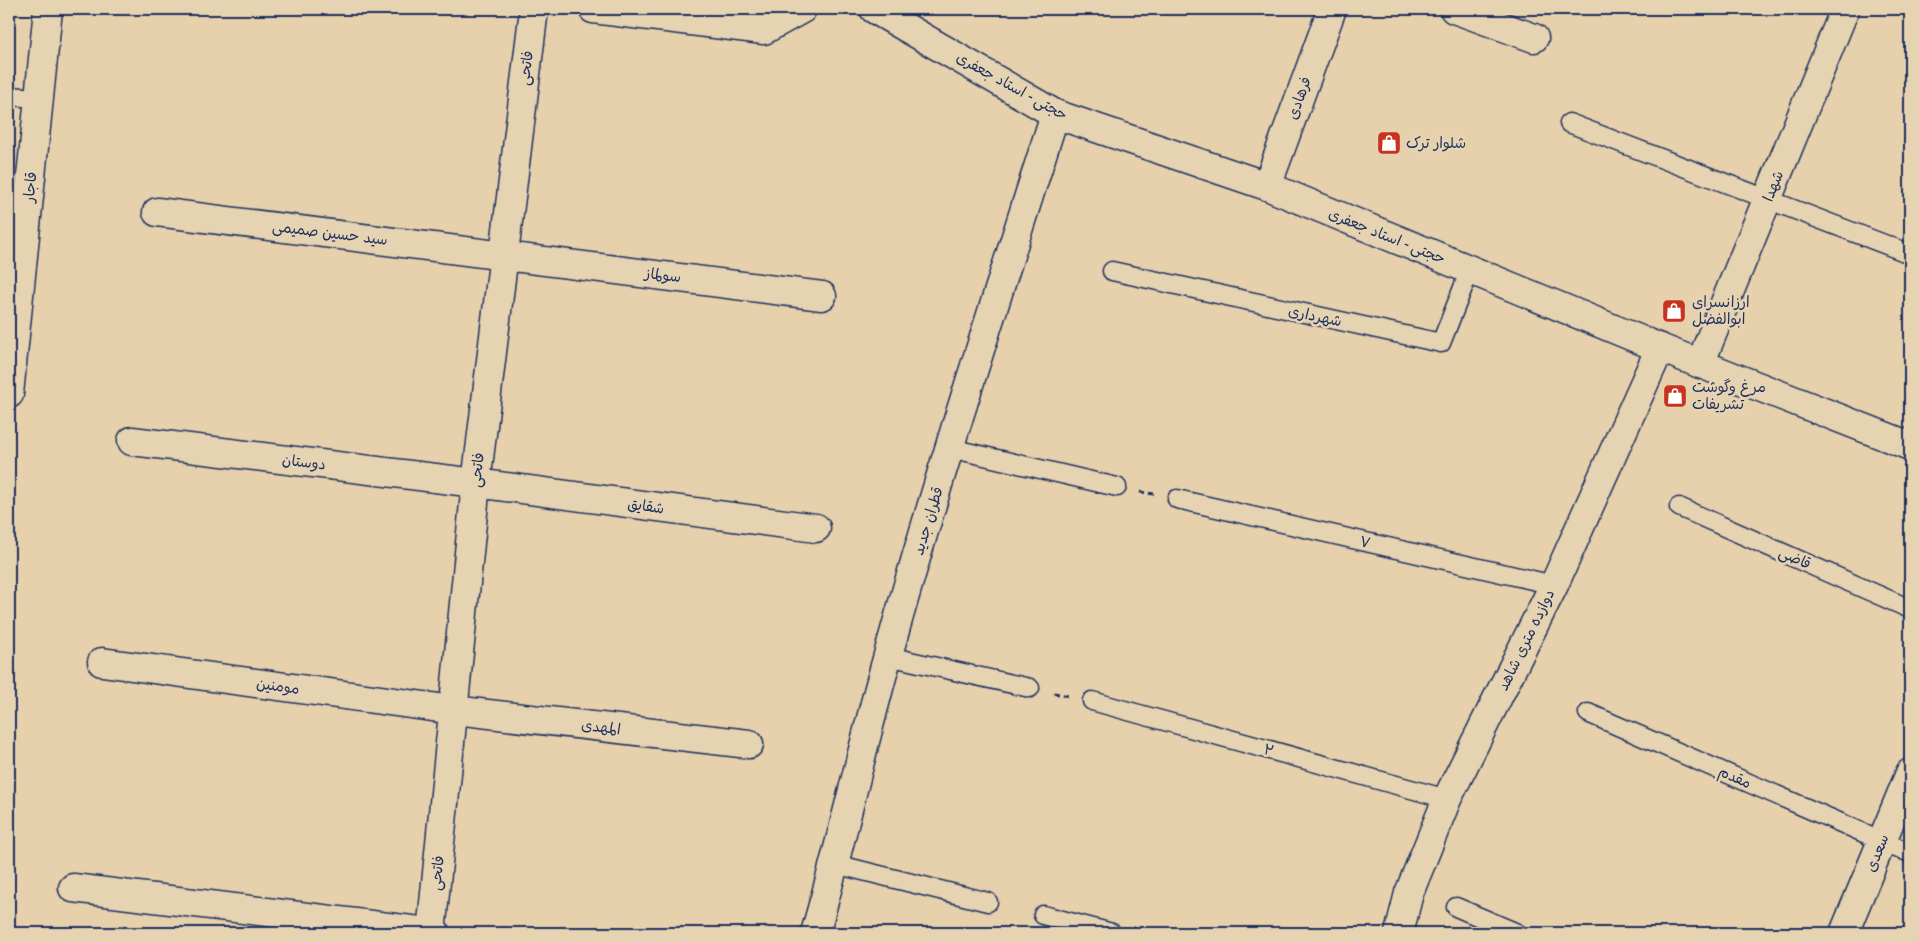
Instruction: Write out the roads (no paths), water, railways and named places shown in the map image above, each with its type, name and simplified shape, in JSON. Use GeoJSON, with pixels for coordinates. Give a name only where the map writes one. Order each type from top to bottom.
{"type":"FeatureCollection","features":[{"type":"Feature","properties":{"kind":"street","name":"قاجار"},"geometry":{"type":"LineString","coordinates":[[9,394],[13,313],[48,9]]}},
{"type":"Feature","properties":{"kind":"street","name":"فاتحی"},"geometry":{"type":"LineString","coordinates":[[431,933],[476,483],[534,9]]}},
{"type":"Feature","properties":{"kind":"street"},"geometry":{"type":"LineString","coordinates":[[593,9],[764,30],[802,9]]}},
{"type":"Feature","properties":{"kind":"street","name":"حجتی - استاد جعفری"},"geometry":{"type":"LineString","coordinates":[[874,9],[1055,114],[1266,186],[1660,348],[1910,446]]}},
{"type":"Feature","properties":{"kind":"street","name":"فرهادی"},"geometry":{"type":"LineString","coordinates":[[1266,186],[1332,9]]}},
{"type":"Feature","properties":{"kind":"street"},"geometry":{"type":"LineString","coordinates":[[1454,9],[1534,38]]}},
{"type":"Feature","properties":{"kind":"street","name":"شهدا"},"geometry":{"type":"LineString","coordinates":[[1700,364],[1846,9]]}},
{"type":"Feature","properties":{"kind":"street","name":"قطران جدید"},"geometry":{"type":"LineString","coordinates":[[815,933],[835,864],[888,656],[950,448],[1055,114]]}},
{"type":"Feature","properties":{"kind":"street","name":"سید حسین صمیمی"},"geometry":{"type":"LineString","coordinates":[[157,212],[503,255]]}},
{"type":"Feature","properties":{"kind":"street","name":"سولماز"},"geometry":{"type":"LineString","coordinates":[[503,255],[822,296]]}},
{"type":"Feature","properties":{"kind":"street","name":"دوازده متری شاهد"},"geometry":{"type":"LineString","coordinates":[[1399,933],[1409,893],[1447,799],[1554,585],[1660,348]]}},
{"type":"Feature","properties":{"kind":"street","name":"دوستان"},"geometry":{"type":"LineString","coordinates":[[132,441],[476,483]]}},
{"type":"Feature","properties":{"kind":"street","name":"شقایق"},"geometry":{"type":"LineString","coordinates":[[476,483],[816,528]]}},
{"type":"Feature","properties":{"kind":"street","name":"مومنین"},"geometry":{"type":"LineString","coordinates":[[102,662],[454,710]]}},
{"type":"Feature","properties":{"kind":"street","name":"المهدی"},"geometry":{"type":"LineString","coordinates":[[454,710],[749,744]]}},
{"type":"Feature","properties":{"kind":"street","name":"سعدی"},"geometry":{"type":"LineString","coordinates":[[1844,933],[1910,773]]}},
{"type":"Feature","properties":{"kind":"street"},"geometry":{"type":"LineString","coordinates":[[73,888],[436,933]]}},
{"type":"Feature","properties":{"kind":"lane"},"geometry":{"type":"LineString","coordinates":[[9,96],[39,98]]}},
{"type":"Feature","properties":{"kind":"lane"},"geometry":{"type":"LineString","coordinates":[[1569,123],[1910,254]]}},
{"type":"Feature","properties":{"kind":"lane","name":"شهرداری"},"geometry":{"type":"LineString","coordinates":[[1112,271],[1441,343],[1470,270]]}},
{"type":"Feature","properties":{"kind":"lane"},"geometry":{"type":"LineString","coordinates":[[950,448],[1117,487]]}},
{"type":"Feature","properties":{"kind":"lane","name":"۷"},"geometry":{"type":"LineString","coordinates":[[1177,499],[1554,585]]}},
{"type":"Feature","properties":{"kind":"lane","name":"قاضی"},"geometry":{"type":"LineString","coordinates":[[1679,507],[1910,609]]}},
{"type":"Feature","properties":{"kind":"lane"},"geometry":{"type":"LineString","coordinates":[[888,656],[1030,688]]}},
{"type":"Feature","properties":{"kind":"lane","name":"۲"},"geometry":{"type":"LineString","coordinates":[[1092,701],[1447,799]]}},
{"type":"Feature","properties":{"kind":"lane","name":"مقدم"},"geometry":{"type":"LineString","coordinates":[[1588,713],[1910,853]]}},
{"type":"Feature","properties":{"kind":"lane"},"geometry":{"type":"LineString","coordinates":[[835,864],[988,902]]}},
{"type":"Feature","properties":{"kind":"lane"},"geometry":{"type":"LineString","coordinates":[[1456,907],[1517,933]]}},
{"type":"Feature","properties":{"kind":"lane"},"geometry":{"type":"LineString","coordinates":[[1043,915],[1112,933]]}},
{"type":"Feature","properties":{"kind":"place","name":"شلوار ترک"},"geometry":{"type":"Point","coordinates":[1389,143]}},
{"type":"Feature","properties":{"kind":"place","name":"ارزانسرای ابوالفضل"},"geometry":{"type":"Point","coordinates":[1674,311]}},
{"type":"Feature","properties":{"kind":"place","name":"مرغ وگوشت تشریفات"},"geometry":{"type":"Point","coordinates":[1675,396]}}]}
